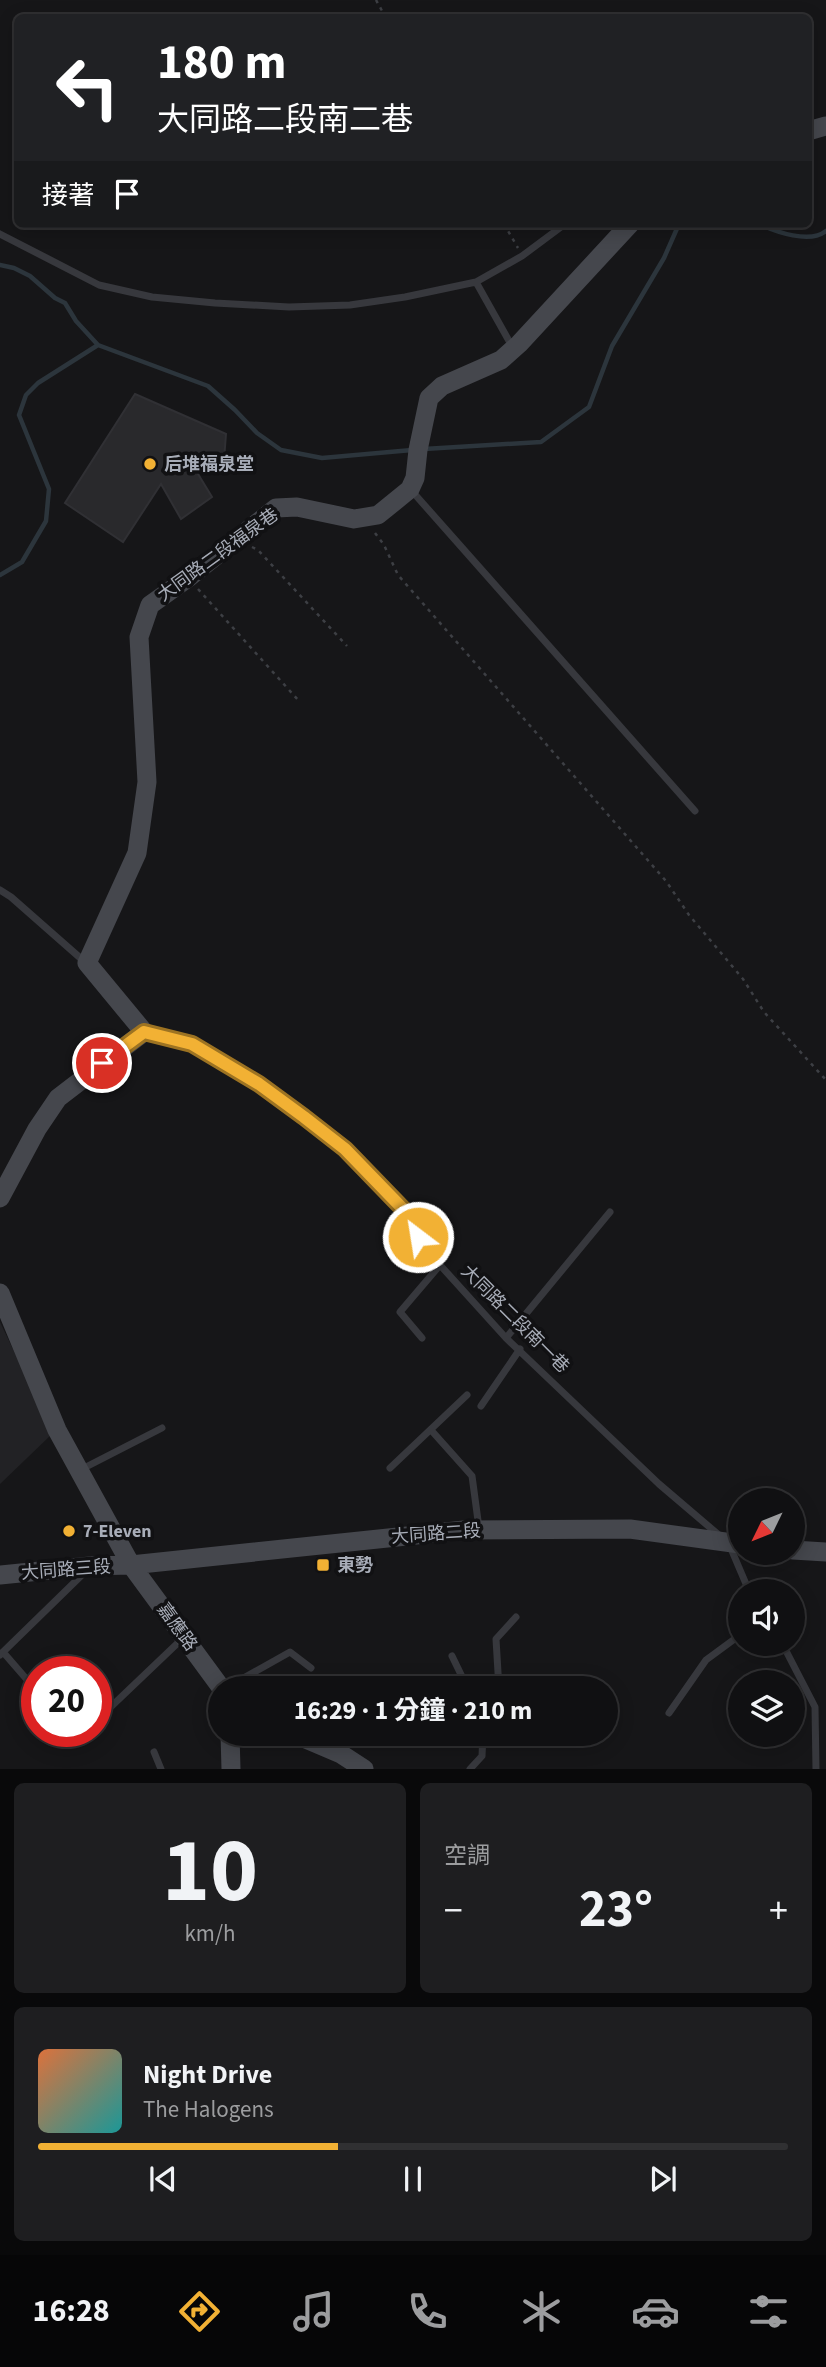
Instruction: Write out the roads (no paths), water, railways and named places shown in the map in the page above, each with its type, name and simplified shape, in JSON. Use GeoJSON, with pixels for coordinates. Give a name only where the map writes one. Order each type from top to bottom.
{"type":"FeatureCollection","features":[{"type":"Feature","properties":{"kind":"street"},"geometry":{"type":"LineString","coordinates":[[410,489],[415,478],[429,398],[442,386],[501,360],[626,228]]}},
{"type":"Feature","properties":{"kind":"street","name":"大同路二段福泉巷"},"geometry":{"type":"LineString","coordinates":[[87,963],[137,853],[147,782],[139,637],[150,605],[188,579],[276,508],[297,507],[354,519],[378,515],[410,489]]}},
{"type":"Feature","properties":{"kind":"street"},"geometry":{"type":"LineString","coordinates":[[0,1198],[37,1129],[58,1098],[144,1032],[87,963]]}},
{"type":"Feature","properties":{"kind":"street","name":"嘉應路"},"geometry":{"type":"LineString","coordinates":[[0,1293],[57,1430],[131,1565],[214,1676]]}},
{"type":"Feature","properties":{"kind":"street","name":"大同路二段"},"geometry":{"type":"LineString","coordinates":[[131,1565],[480,1530],[630,1529],[728,1543]]}},
{"type":"Feature","properties":{"kind":"street"},"geometry":{"type":"LineString","coordinates":[[805,1551],[826,1552]]}},
{"type":"Feature","properties":{"kind":"street","name":"大同路三段"},"geometry":{"type":"LineString","coordinates":[[0,1575],[90,1566],[131,1565]]}},
{"type":"Feature","properties":{"kind":"street"},"geometry":{"type":"LineString","coordinates":[[230,1746],[231,1769]]}},
{"type":"Feature","properties":{"kind":"street"},"geometry":{"type":"LineString","coordinates":[[322,1746],[364,1769]]}},
{"type":"Feature","properties":{"kind":"lane"},"geometry":{"type":"LineString","coordinates":[[0,234],[99,285],[152,297],[289,307],[350,305],[476,282],[523,256],[560,228]]}},
{"type":"Feature","properties":{"kind":"lane"},"geometry":{"type":"LineString","coordinates":[[476,282],[513,349]]}},
{"type":"Feature","properties":{"kind":"lane"},"geometry":{"type":"LineString","coordinates":[[410,489],[695,811]]}},
{"type":"Feature","properties":{"kind":"lane"},"geometry":{"type":"LineString","coordinates":[[0,890],[12,897],[87,963]]}},
{"type":"Feature","properties":{"kind":"lane","name":"大同路二段南一巷"},"geometry":{"type":"LineString","coordinates":[[144,1032],[192,1044],[259,1084],[345,1149],[404,1210],[418,1237],[440,1265],[506,1338],[659,1484],[728,1539]]}},
{"type":"Feature","properties":{"kind":"lane"},"geometry":{"type":"LineString","coordinates":[[506,1338],[610,1212]]}},
{"type":"Feature","properties":{"kind":"lane"},"geometry":{"type":"LineString","coordinates":[[422,1338],[400,1312],[440,1265]]}},
{"type":"Feature","properties":{"kind":"lane"},"geometry":{"type":"LineString","coordinates":[[481,1406],[520,1349]]}},
{"type":"Feature","properties":{"kind":"lane"},"geometry":{"type":"LineString","coordinates":[[390,1468],[467,1395]]}},
{"type":"Feature","properties":{"kind":"lane"},"geometry":{"type":"LineString","coordinates":[[79,1470],[162,1428]]}},
{"type":"Feature","properties":{"kind":"lane"},"geometry":{"type":"LineString","coordinates":[[431,1430],[472,1476],[480,1530]]}},
{"type":"Feature","properties":{"kind":"lane"},"geometry":{"type":"LineString","coordinates":[[21,1674],[1,1653],[90,1566]]}},
{"type":"Feature","properties":{"kind":"lane"},"geometry":{"type":"LineString","coordinates":[[498,1676],[496,1639],[516,1617]]}},
{"type":"Feature","properties":{"kind":"lane"},"geometry":{"type":"LineString","coordinates":[[112,1706],[185,1636]]}},
{"type":"Feature","properties":{"kind":"lane"},"geometry":{"type":"LineString","coordinates":[[669,1713],[706,1660],[728,1644]]}},
{"type":"Feature","properties":{"kind":"lane"},"geometry":{"type":"LineString","coordinates":[[247,1676],[290,1652],[312,1668]]}},
{"type":"Feature","properties":{"kind":"lane"},"geometry":{"type":"LineString","coordinates":[[452,1656],[462,1676]]}},
{"type":"Feature","properties":{"kind":"lane"},"geometry":{"type":"LineString","coordinates":[[789,1656],[815,1707],[816,1769]]}},
{"type":"Feature","properties":{"kind":"lane"},"geometry":{"type":"LineString","coordinates":[[470,1769],[482,1756],[482,1746]]}},
{"type":"Feature","properties":{"kind":"lane"},"geometry":{"type":"LineString","coordinates":[[154,1752],[161,1769]]}},
{"type":"Feature","properties":{"kind":"waterway"},"geometry":{"type":"LineString","coordinates":[[424,449],[541,442],[589,407],[612,346],[664,258],[677,228]]}},
{"type":"Feature","properties":{"kind":"waterway"},"geometry":{"type":"LineString","coordinates":[[770,228],[802,237],[811,237],[826,231]]}},
{"type":"Feature","properties":{"kind":"waterway"},"geometry":{"type":"LineString","coordinates":[[0,265],[30,276],[55,298],[65,303],[76,321],[98,345],[208,386],[257,433],[281,450],[322,458],[412,450]]}},
{"type":"Feature","properties":{"kind":"waterway"},"geometry":{"type":"LineString","coordinates":[[0,575],[22,562],[46,521],[49,489],[19,415],[26,395],[38,383],[98,345]]}},
{"type":"Feature","properties":{"kind":"place","name":"后堆福泉堂"},"geometry":{"type":"Point","coordinates":[150,464]}},
{"type":"Feature","properties":{"kind":"place","name":"7-Eleven"},"geometry":{"type":"Point","coordinates":[69,1531]}},
{"type":"Feature","properties":{"kind":"place","name":"東勢"},"geometry":{"type":"Point","coordinates":[323,1565]}}]}
